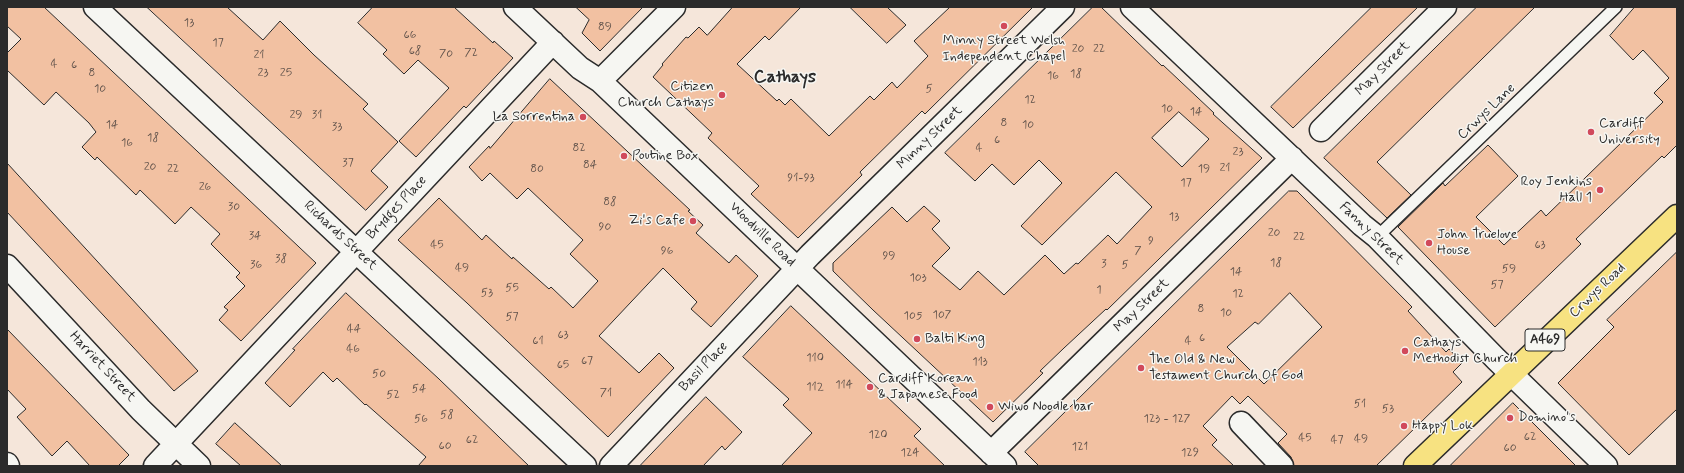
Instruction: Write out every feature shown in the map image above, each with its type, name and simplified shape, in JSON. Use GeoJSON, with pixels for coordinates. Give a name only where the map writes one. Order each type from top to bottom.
{"type":"FeatureCollection","features":[{"type":"Feature","properties":{"kind":"main road","name":"Crwys Road"},"geometry":{"type":"LineString","coordinates":[[1415,466],[1677,216]]}},
{"type":"Feature","properties":{"kind":"street","name":"Richards Street"},"geometry":{"type":"LineString","coordinates":[[95,7],[585,466]]}},
{"type":"Feature","properties":{"kind":"street","name":"Woodville Road"},"geometry":{"type":"LineString","coordinates":[[515,7],[580,68],[600,81],[998,459]]}},
{"type":"Feature","properties":{"kind":"street"},"geometry":{"type":"LineString","coordinates":[[600,81],[674,7]]}},
{"type":"Feature","properties":{"kind":"street","name":"Minny Street"},"geometry":{"type":"LineString","coordinates":[[798,269],[1063,7]]}},
{"type":"Feature","properties":{"kind":"street","name":"Fanny Street"},"geometry":{"type":"LineString","coordinates":[[1132,7],[1362,225],[1377,237],[1511,373],[1606,466]]}},
{"type":"Feature","properties":{"kind":"street","name":"May Street"},"geometry":{"type":"LineString","coordinates":[[1321,130],[1445,7]]}},
{"type":"Feature","properties":{"kind":"street","name":"Brydges Place"},"geometry":{"type":"LineString","coordinates":[[154,466],[553,42]]}},
{"type":"Feature","properties":{"kind":"street","name":"May Street"},"geometry":{"type":"LineString","coordinates":[[998,459],[1292,158]]}},
{"type":"Feature","properties":{"kind":"street","name":"Harriet Street"},"geometry":{"type":"LineString","coordinates":[[7,266],[141,410],[199,466]]}},
{"type":"Feature","properties":{"kind":"street","name":"Basil Place"},"geometry":{"type":"LineString","coordinates":[[611,466],[798,269]]}},
{"type":"Feature","properties":{"kind":"street"},"geometry":{"type":"LineString","coordinates":[[1241,424],[1282,466]]}},
{"type":"Feature","properties":{"kind":"lane","name":"Crwys Lane"},"geometry":{"type":"LineString","coordinates":[[1377,237],[1616,7]]}},
{"type":"Feature","properties":{"kind":"building"},"geometry":{"type":"Polygon","coordinates":[[[7,7],[44,7],[316,263],[241,341],[219,320],[228,310],[224,307],[245,286],[236,277],[240,273],[211,244],[220,234],[191,207],[175,224],[140,190],[136,195],[97,157],[95,160],[82,147],[96,132],[89,123],[56,92],[44,105],[7,70],[7,53],[21,39],[7,26],[7,7]]]}},
{"type":"Feature","properties":{"kind":"building"},"geometry":{"type":"Polygon","coordinates":[[[147,7],[227,7],[263,40],[280,21],[314,55],[368,104],[363,109],[398,142],[371,171],[388,187],[366,210],[147,7]]]}},
{"type":"Feature","properties":{"kind":"building"},"geometry":{"type":"Polygon","coordinates":[[[373,7],[454,7],[493,43],[494,41],[513,58],[466,108],[464,106],[416,157],[399,141],[449,88],[418,60],[404,74],[383,54],[387,50],[358,23],[373,7]]]}},
{"type":"Feature","properties":{"kind":"building"},"geometry":{"type":"Polygon","coordinates":[[[576,7],[643,7],[600,51],[582,33],[589,20],[576,7]]]}},
{"type":"Feature","properties":{"kind":"building"},"geometry":{"type":"Polygon","coordinates":[[[733,7],[801,7],[769,40],[765,36],[737,64],[777,101],[779,99],[785,105],[791,99],[829,136],[870,96],[874,100],[892,82],[897,88],[928,56],[914,41],[950,7],[1033,7],[925,114],[922,111],[860,172],[862,175],[798,238],[751,194],[759,186],[708,138],[712,133],[653,77],[663,65],[662,64],[686,37],[688,38],[699,27],[707,35],[733,7]]]}},
{"type":"Feature","properties":{"kind":"building"},"geometry":{"type":"Polygon","coordinates":[[[850,7],[887,7],[906,25],[887,43],[850,7]]]}},
{"type":"Feature","properties":{"kind":"building"},"geometry":{"type":"Polygon","coordinates":[[[1093,7],[1101,7],[1162,66],[1163,65],[1214,113],[1213,114],[1262,158],[1107,310],[1106,309],[1040,371],[1043,373],[993,422],[833,271],[833,263],[892,207],[907,222],[924,206],[940,221],[932,229],[950,248],[932,266],[960,290],[978,271],[1004,295],[1045,255],[1064,274],[1076,263],[1078,264],[1108,235],[1117,244],[1152,207],[1116,172],[1042,245],[1021,226],[1062,183],[1039,160],[1014,185],[992,164],[975,181],[945,153],[1093,7]],[[1179,112],[1152,138],[1182,167],[1209,139],[1179,112]]]}},
{"type":"Feature","properties":{"kind":"building"},"geometry":{"type":"Polygon","coordinates":[[[1372,7],[1418,7],[1293,128],[1271,107],[1372,7]]]}},
{"type":"Feature","properties":{"kind":"building"},"geometry":{"type":"Polygon","coordinates":[[[1477,7],[1535,7],[1377,162],[1411,195],[1387,218],[1324,158],[1477,7]]]}},
{"type":"Feature","properties":{"kind":"building"},"geometry":{"type":"Polygon","coordinates":[[[1635,7],[1677,7],[1677,145],[1664,158],[1662,156],[1576,239],[1581,244],[1495,327],[1398,227],[1443,183],[1445,186],[1488,145],[1518,176],[1476,217],[1504,245],[1541,210],[1546,216],[1663,102],[1654,93],[1669,78],[1643,50],[1633,60],[1610,36],[1635,7]]]}},
{"type":"Feature","properties":{"kind":"building"},"geometry":{"type":"Polygon","coordinates":[[[550,79],[690,210],[688,211],[703,225],[696,233],[729,263],[736,255],[758,276],[711,327],[691,309],[697,302],[663,268],[599,336],[639,373],[659,353],[674,368],[608,437],[467,303],[398,240],[439,198],[482,240],[486,235],[512,259],[513,257],[549,289],[551,287],[573,308],[598,281],[570,254],[583,240],[528,188],[517,199],[490,173],[482,181],[469,167],[489,146],[490,148],[550,79]]]}},
{"type":"Feature","properties":{"kind":"building"},"geometry":{"type":"Polygon","coordinates":[[[7,163],[198,371],[174,391],[7,212],[7,163]]]}},
{"type":"Feature","properties":{"kind":"building"},"geometry":{"type":"Polygon","coordinates":[[[1289,191],[1297,191],[1412,307],[1408,311],[1446,352],[1449,349],[1462,363],[1453,372],[1462,382],[1376,466],[1294,466],[1291,457],[1278,443],[1287,434],[1248,396],[1240,404],[1232,396],[1203,426],[1217,440],[1212,445],[1234,466],[1039,466],[1025,452],[1289,191]],[[1290,293],[1258,324],[1255,322],[1227,347],[1264,384],[1322,327],[1290,293]]]}},
{"type":"Feature","properties":{"kind":"building"},"geometry":{"type":"Polygon","coordinates":[[[1677,252],[1677,409],[1629,455],[1558,383],[1614,327],[1607,320],[1677,252]]]}},
{"type":"Feature","properties":{"kind":"building"},"geometry":{"type":"Polygon","coordinates":[[[346,293],[439,379],[529,466],[418,466],[426,457],[366,404],[365,405],[337,378],[333,382],[323,372],[290,407],[265,383],[295,350],[293,349],[346,293]]]}},
{"type":"Feature","properties":{"kind":"building"},"geometry":{"type":"Polygon","coordinates":[[[791,306],[921,429],[914,436],[945,466],[781,466],[812,433],[783,405],[789,399],[743,357],[791,306]]]}},
{"type":"Feature","properties":{"kind":"building"},"geometry":{"type":"Polygon","coordinates":[[[7,329],[129,455],[118,466],[90,466],[67,441],[52,456],[17,417],[26,409],[7,389],[7,329]]]}},
{"type":"Feature","properties":{"kind":"building"},"geometry":{"type":"Polygon","coordinates":[[[706,397],[742,432],[725,450],[722,446],[703,466],[640,466],[706,397]]]}},
{"type":"Feature","properties":{"kind":"building"},"geometry":{"type":"Polygon","coordinates":[[[1513,403],[1576,466],[1450,466],[1513,403]]]}},
{"type":"Feature","properties":{"kind":"building"},"geometry":{"type":"Polygon","coordinates":[[[235,423],[282,466],[241,466],[216,444],[235,423]]]}},
{"type":"Feature","properties":{"kind":"place","name":"Minny Street Welsh Independent Chapel"},"geometry":{"type":"Point","coordinates":[1004,26]}},
{"type":"Feature","properties":{"kind":"place","name":"Citizen Church Cathays"},"geometry":{"type":"Point","coordinates":[722,95]}},
{"type":"Feature","properties":{"kind":"place","name":"La Sorrentina"},"geometry":{"type":"Point","coordinates":[583,117]}},
{"type":"Feature","properties":{"kind":"place","name":"Cardiff University"},"geometry":{"type":"Point","coordinates":[1591,132]}},
{"type":"Feature","properties":{"kind":"place","name":"Poutine Box"},"geometry":{"type":"Point","coordinates":[624,156]}},
{"type":"Feature","properties":{"kind":"place","name":"Roy Jenkins Hall 1"},"geometry":{"type":"Point","coordinates":[1600,190]}},
{"type":"Feature","properties":{"kind":"place","name":"Zi's Cafe"},"geometry":{"type":"Point","coordinates":[693,221]}},
{"type":"Feature","properties":{"kind":"place","name":"John Truelove House"},"geometry":{"type":"Point","coordinates":[1429,243]}},
{"type":"Feature","properties":{"kind":"place","name":"Balti King"},"geometry":{"type":"Point","coordinates":[917,339]}},
{"type":"Feature","properties":{"kind":"place","name":"Cathays Methodist Church"},"geometry":{"type":"Point","coordinates":[1405,351]}},
{"type":"Feature","properties":{"kind":"place","name":"The Old & New Testament Church Of God"},"geometry":{"type":"Point","coordinates":[1141,368]}},
{"type":"Feature","properties":{"kind":"place","name":"Cardiff Korean & Japanese Food"},"geometry":{"type":"Point","coordinates":[870,387]}},
{"type":"Feature","properties":{"kind":"place","name":"Wiwo Noodle bar"},"geometry":{"type":"Point","coordinates":[990,407]}},
{"type":"Feature","properties":{"kind":"place","name":"Domino's"},"geometry":{"type":"Point","coordinates":[1510,418]}},
{"type":"Feature","properties":{"kind":"place","name":"Happy Lok"},"geometry":{"type":"Point","coordinates":[1404,426]}},
{"type":"Feature","properties":{"kind":"district","name":"Cathays"},"geometry":{"type":"Point","coordinates":[785,78]}}]}
